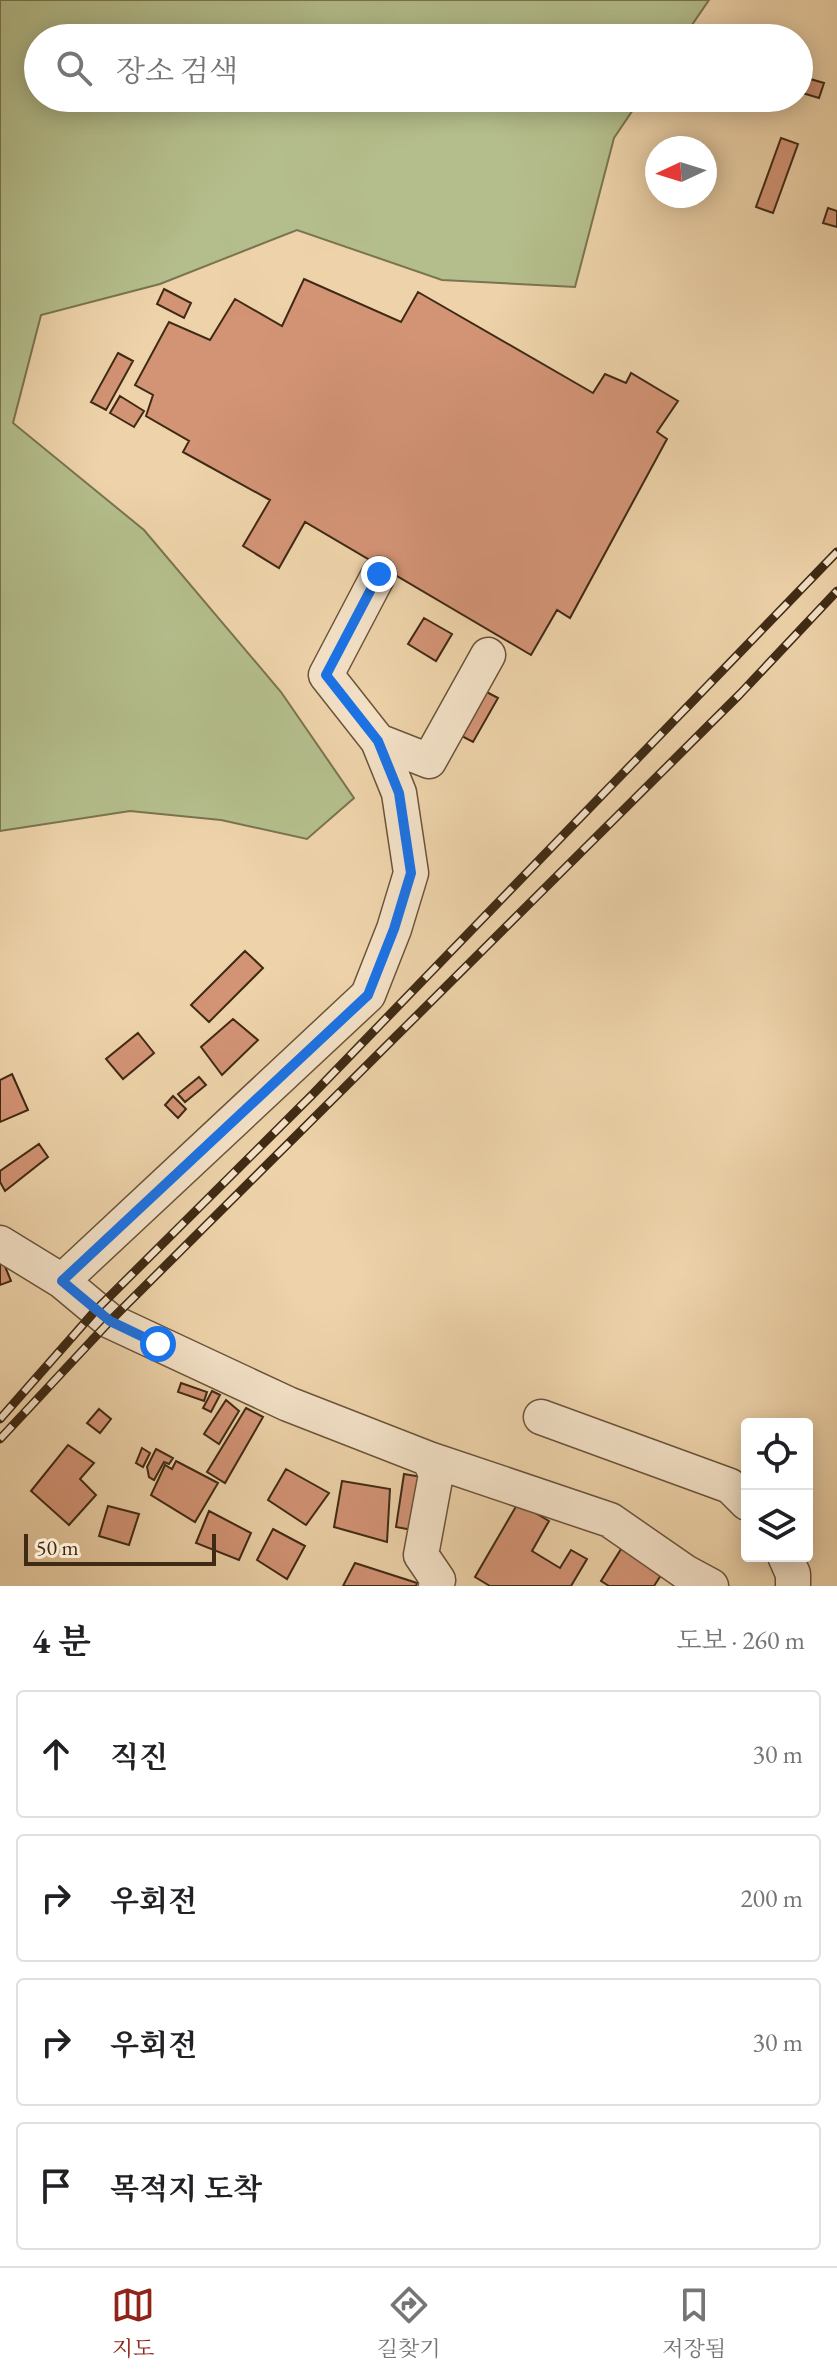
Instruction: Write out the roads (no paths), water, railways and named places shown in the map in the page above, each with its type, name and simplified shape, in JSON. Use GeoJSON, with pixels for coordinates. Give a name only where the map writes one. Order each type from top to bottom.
{"type":"FeatureCollection","features":[{"type":"Feature","properties":{"kind":"street"},"geometry":{"type":"LineString","coordinates":[[62,1281],[368,995],[394,929],[411,873],[399,793],[378,741],[326,675],[379,574]]}},
{"type":"Feature","properties":{"kind":"street"},"geometry":{"type":"LineString","coordinates":[[378,741],[429,761],[488,655]]}},
{"type":"Feature","properties":{"kind":"street"},"geometry":{"type":"LineString","coordinates":[[0,1243],[62,1281],[110,1321],[288,1404],[429,1459],[610,1520],[685,1572],[711,1586]]}},
{"type":"Feature","properties":{"kind":"street"},"geometry":{"type":"LineString","coordinates":[[541,1417],[730,1486],[741,1497]]}},
{"type":"Feature","properties":{"kind":"street"},"geometry":{"type":"LineString","coordinates":[[429,1459],[436,1474],[421,1555],[438,1580],[436,1586]]}},
{"type":"Feature","properties":{"kind":"street"},"geometry":{"type":"LineString","coordinates":[[788,1562],[793,1574],[793,1586]]}},
{"type":"Feature","properties":{"kind":"railway"},"geometry":{"type":"LineString","coordinates":[[0,1419],[95,1311],[312,1095],[837,552]]}},
{"type":"Feature","properties":{"kind":"railway"},"geometry":{"type":"LineString","coordinates":[[0,1439],[110,1321],[740,694],[837,591]]}}]}
